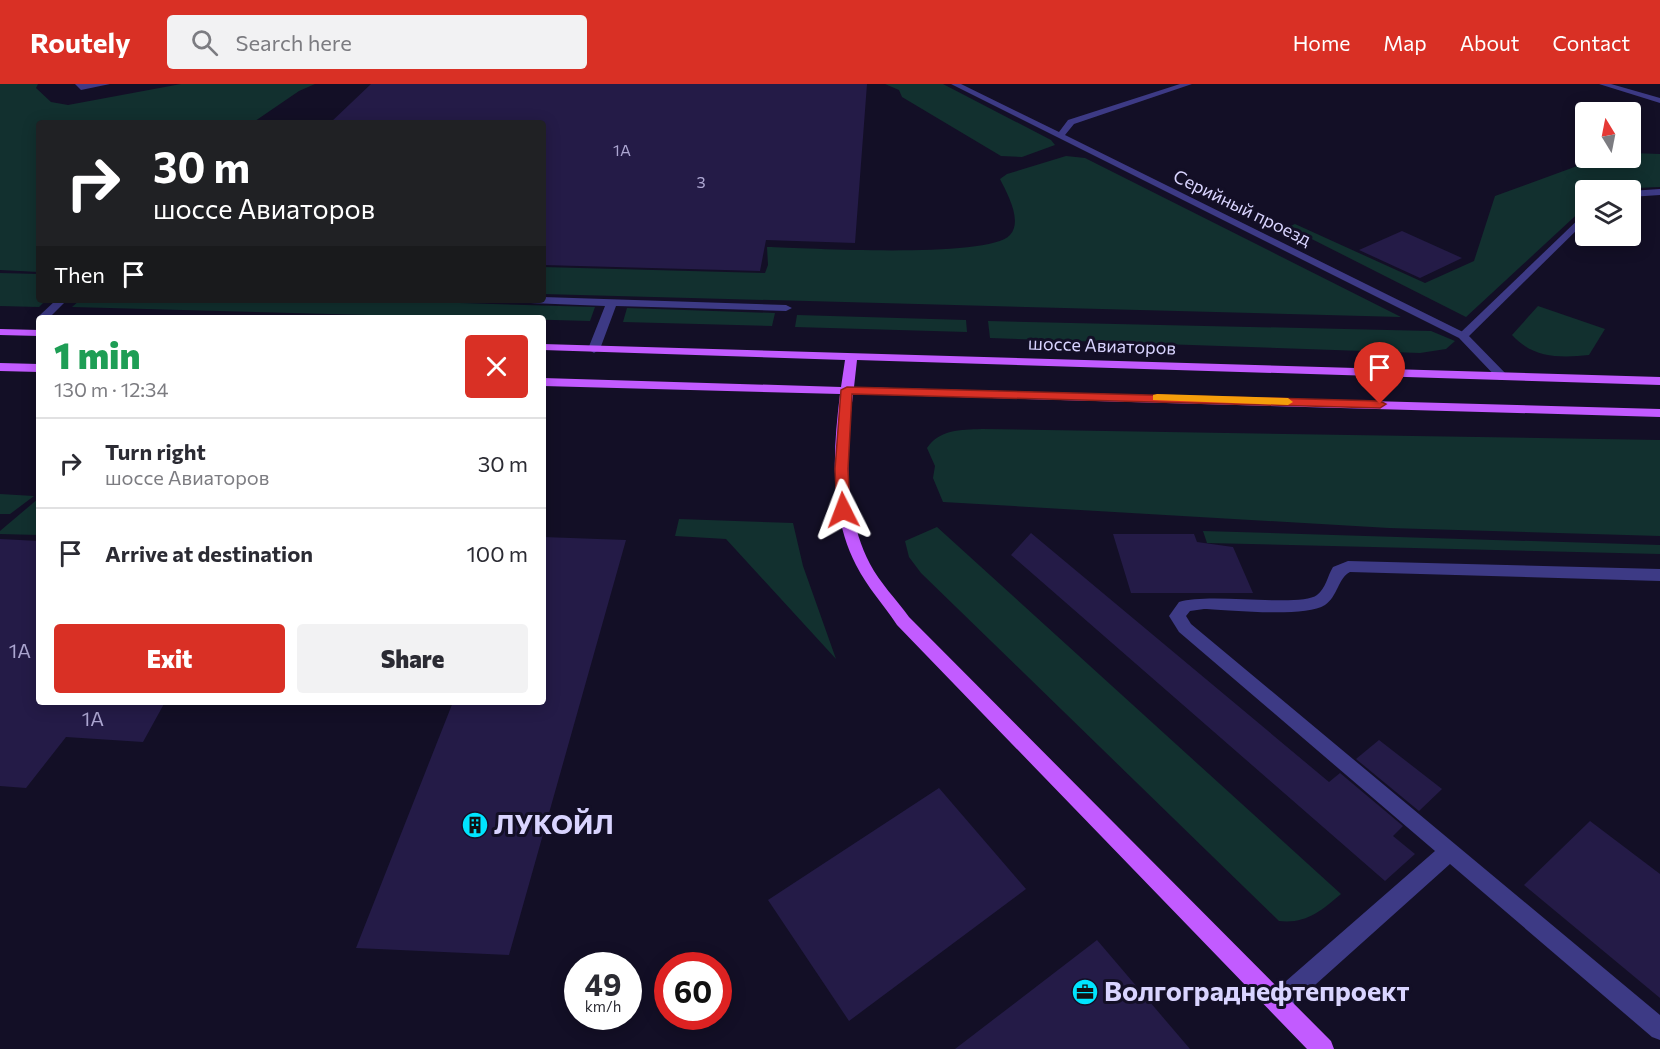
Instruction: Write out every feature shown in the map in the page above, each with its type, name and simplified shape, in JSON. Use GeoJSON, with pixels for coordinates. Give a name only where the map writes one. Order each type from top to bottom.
{"type":"FeatureCollection","features":[{"type":"Feature","properties":{"kind":"main road"},"geometry":{"type":"LineString","coordinates":[[0,332],[33,333]]}},
{"type":"Feature","properties":{"kind":"main road","name":"шоссе Авиаторов"},"geometry":{"type":"LineString","coordinates":[[546,347],[1660,381]]}},
{"type":"Feature","properties":{"kind":"main road"},"geometry":{"type":"LineString","coordinates":[[852,355],[847,390],[842,469],[843,510],[863,564],[896,611],[1323,1049]]}},
{"type":"Feature","properties":{"kind":"main road"},"geometry":{"type":"LineString","coordinates":[[0,367],[36,368]]}},
{"type":"Feature","properties":{"kind":"main road"},"geometry":{"type":"LineString","coordinates":[[546,382],[1660,413]]}},
{"type":"Feature","properties":{"kind":"street"},"geometry":{"type":"LineString","coordinates":[[79,84],[81,88],[106,84]]}},
{"type":"Feature","properties":{"kind":"street","name":"Серийный проезд"},"geometry":{"type":"LineString","coordinates":[[955,84],[1463,336],[1503,377]]}},
{"type":"Feature","properties":{"kind":"street"},"geometry":{"type":"LineString","coordinates":[[1060,136],[1071,122],[1188,84]]}},
{"type":"Feature","properties":{"kind":"street"},"geometry":{"type":"LineString","coordinates":[[1603,84],[1660,101]]}},
{"type":"Feature","properties":{"kind":"street"},"geometry":{"type":"LineString","coordinates":[[1641,193],[1660,192]]}},
{"type":"Feature","properties":{"kind":"street"},"geometry":{"type":"LineString","coordinates":[[1463,336],[1575,226]]}},
{"type":"Feature","properties":{"kind":"street"},"geometry":{"type":"LineString","coordinates":[[546,301],[786,308]]}},
{"type":"Feature","properties":{"kind":"street"},"geometry":{"type":"LineString","coordinates":[[46,315],[59,303]]}},
{"type":"Feature","properties":{"kind":"street"},"geometry":{"type":"LineString","coordinates":[[594,349],[612,303]]}},
{"type":"Feature","properties":{"kind":"street"},"geometry":{"type":"LineString","coordinates":[[1660,575],[1348,566],[1338,571],[1331,592],[1322,602],[1308,606],[1204,603],[1185,606],[1178,616],[1185,628],[1660,1029]]}},
{"type":"Feature","properties":{"kind":"street"},"geometry":{"type":"LineString","coordinates":[[1278,1003],[1449,852]]}},
{"type":"Feature","properties":{"kind":"green space"},"geometry":{"type":"Polygon","coordinates":[[[0,84],[38,84],[36,88],[51,102],[68,105],[181,84],[315,84],[299,91],[256,120],[36,120],[36,272],[0,270],[0,84]]]}},
{"type":"Feature","properties":{"kind":"green space"},"geometry":{"type":"Polygon","coordinates":[[[885,84],[943,84],[1051,140],[1055,145],[1022,157],[1001,156],[902,97],[899,90],[885,84]]]}},
{"type":"Feature","properties":{"kind":"green space"},"geometry":{"type":"Polygon","coordinates":[[[1641,153],[1660,154],[1660,187],[1641,188],[1641,180],[1575,180],[1575,216],[1466,317],[1288,227],[1295,224],[1425,283],[1474,261],[1495,196],[1575,167],[1641,168],[1641,153]]]}},
{"type":"Feature","properties":{"kind":"green space"},"geometry":{"type":"Polygon","coordinates":[[[1066,156],[1085,158],[1401,317],[546,294],[546,267],[765,273],[768,265],[767,247],[934,250],[995,242],[1010,235],[1014,229],[1013,207],[1000,179],[1007,174],[1066,156]]]}},
{"type":"Feature","properties":{"kind":"green space"},"geometry":{"type":"Polygon","coordinates":[[[0,273],[36,274],[36,303],[43,303],[39,307],[0,306],[0,273]]]}},
{"type":"Feature","properties":{"kind":"green space"},"geometry":{"type":"Polygon","coordinates":[[[77,303],[461,303],[595,307],[590,321],[546,320],[546,315],[368,315],[72,307],[77,303]]]}},
{"type":"Feature","properties":{"kind":"green space"},"geometry":{"type":"Polygon","coordinates":[[[1538,306],[1605,329],[1589,355],[1557,356],[1538,352],[1520,343],[1512,335],[1538,306]]]}},
{"type":"Feature","properties":{"kind":"green space"},"geometry":{"type":"Polygon","coordinates":[[[627,308],[775,313],[772,326],[623,322],[627,308]]]}},
{"type":"Feature","properties":{"kind":"green space"},"geometry":{"type":"Polygon","coordinates":[[[797,315],[966,320],[967,332],[795,327],[797,315]]]}},
{"type":"Feature","properties":{"kind":"green space"},"geometry":{"type":"Polygon","coordinates":[[[988,321],[1431,331],[1455,341],[1446,349],[1420,353],[990,338],[988,321]]]}},
{"type":"Feature","properties":{"kind":"green space"},"geometry":{"type":"Polygon","coordinates":[[[958,430],[1660,440],[1660,536],[1389,528],[943,502],[933,478],[935,466],[927,448],[944,434],[958,430]]]}},
{"type":"Feature","properties":{"kind":"green space"},"geometry":{"type":"Polygon","coordinates":[[[0,494],[34,496],[10,514],[0,514],[0,494]]]}},
{"type":"Feature","properties":{"kind":"green space"},"geometry":{"type":"Polygon","coordinates":[[[36,501],[36,535],[0,534],[0,531],[36,501]]]}},
{"type":"Feature","properties":{"kind":"green space"},"geometry":{"type":"Polygon","coordinates":[[[679,519],[793,523],[803,566],[836,659],[726,539],[675,536],[679,519]]]}},
{"type":"Feature","properties":{"kind":"green space"},"geometry":{"type":"Polygon","coordinates":[[[937,527],[1341,894],[1313,915],[1297,920],[1279,921],[921,573],[909,557],[905,541],[937,527]]]}},
{"type":"Feature","properties":{"kind":"green space"},"geometry":{"type":"Polygon","coordinates":[[[1203,531],[1660,545],[1660,554],[1207,543],[1203,531]]]}},
{"type":"Feature","properties":{"kind":"building"},"geometry":{"type":"Polygon","coordinates":[[[371,84],[867,84],[855,243],[766,240],[760,271],[546,265],[546,120],[333,120],[371,84]]]}},
{"type":"Feature","properties":{"kind":"building"},"geometry":{"type":"Polygon","coordinates":[[[1402,231],[1462,258],[1420,278],[1359,250],[1402,231]]]}},
{"type":"Feature","properties":{"kind":"building"},"geometry":{"type":"Polygon","coordinates":[[[1031,533],[1329,782],[1340,773],[1403,826],[1393,836],[1415,854],[1385,881],[1011,555],[1031,533]]]}},
{"type":"Feature","properties":{"kind":"building"},"geometry":{"type":"Polygon","coordinates":[[[1113,534],[1194,534],[1197,542],[1233,547],[1253,593],[1131,593],[1113,534]]]}},
{"type":"Feature","properties":{"kind":"building","name":"ЛУКОЙЛ"},"geometry":{"type":"Polygon","coordinates":[[[546,537],[626,540],[509,955],[356,948],[452,705],[546,705],[546,537]]]}},
{"type":"Feature","properties":{"kind":"building"},"geometry":{"type":"Polygon","coordinates":[[[0,539],[36,541],[36,705],[163,705],[143,742],[66,737],[26,788],[0,786],[0,539]]]}},
{"type":"Feature","properties":{"kind":"building"},"geometry":{"type":"Polygon","coordinates":[[[1379,740],[1442,789],[1419,811],[1356,759],[1379,740]]]}},
{"type":"Feature","properties":{"kind":"building"},"geometry":{"type":"Polygon","coordinates":[[[939,788],[1026,889],[849,1021],[768,900],[939,788]]]}},
{"type":"Feature","properties":{"kind":"building"},"geometry":{"type":"Polygon","coordinates":[[[1590,821],[1660,874],[1660,998],[1524,885],[1590,821]]]}},
{"type":"Feature","properties":{"kind":"building","name":"Волгограднефтепроект"},"geometry":{"type":"Polygon","coordinates":[[[1097,940],[1190,1049],[955,1049],[1097,940]]]}},
{"type":"Feature","properties":{"kind":"slow traffic"},"geometry":{"type":"LineString","coordinates":[[1157,398],[1288,402]]}},
{"type":"Feature","properties":{"kind":"place","name":"ЛУКОЙЛ"},"geometry":{"type":"Point","coordinates":[475,825]}},
{"type":"Feature","properties":{"kind":"place","name":"Волгограднефтепроект"},"geometry":{"type":"Point","coordinates":[1085,992]}},
{"type":"Feature","properties":{"kind":"route"},"geometry":{"type":"LineString","coordinates":[[843,510],[842,469],[847,390],[1380,404]]}}]}
